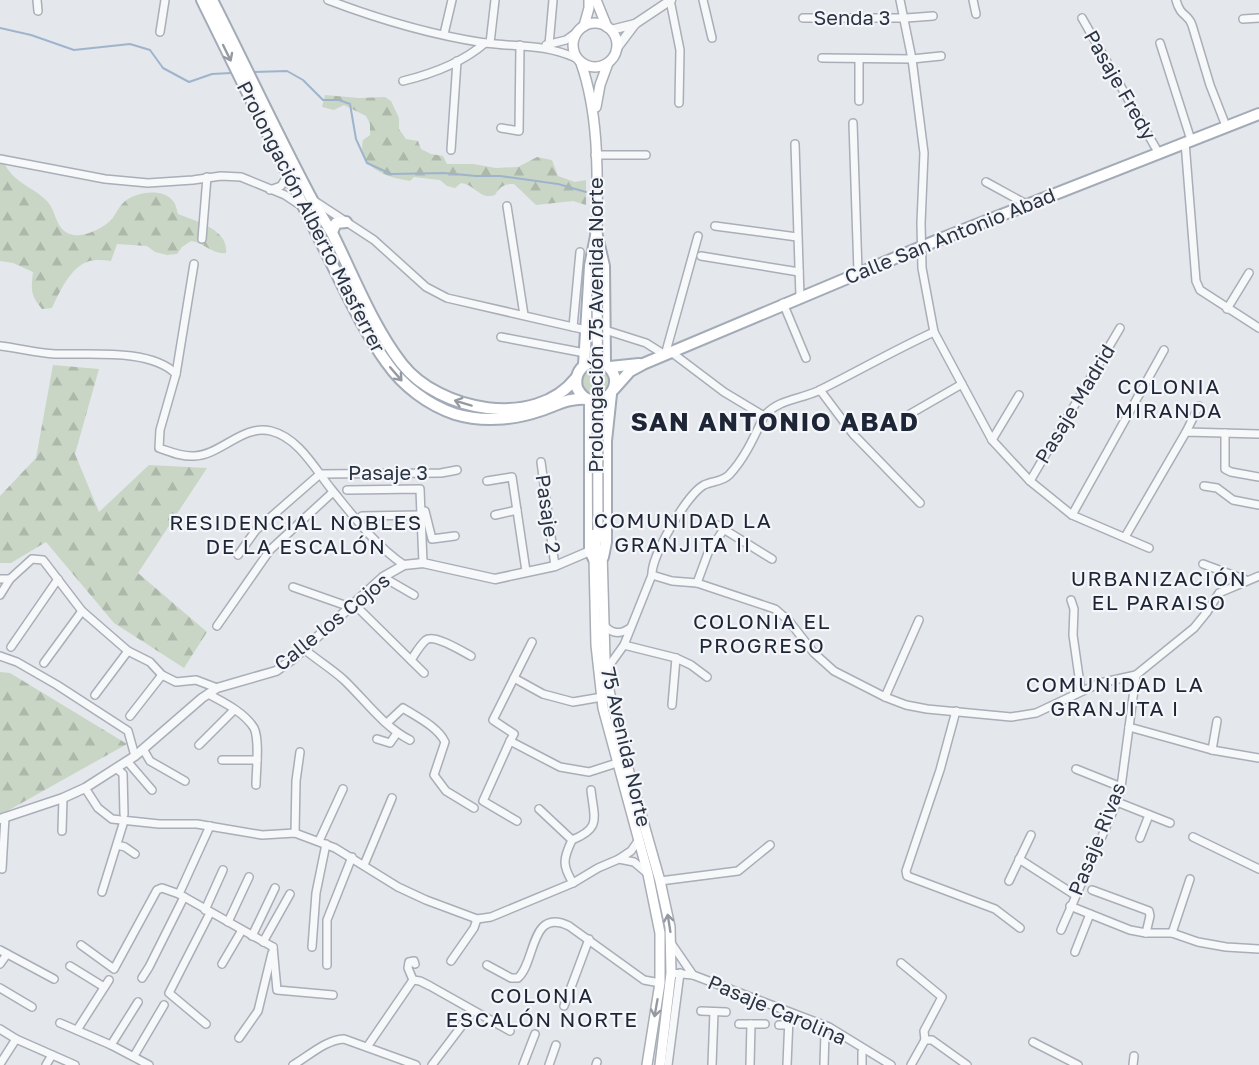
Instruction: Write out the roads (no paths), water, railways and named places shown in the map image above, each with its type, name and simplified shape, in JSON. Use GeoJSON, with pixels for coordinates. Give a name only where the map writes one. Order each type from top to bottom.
{"type":"FeatureCollection","features":[{"type":"Feature","properties":{"kind":"main road","name":"Prolongación Alberto Masferrer"},"geometry":{"type":"LineString","coordinates":[[202,0],[286,173],[307,203],[332,232],[372,314],[403,365],[433,390],[452,400],[496,409],[521,408],[542,402],[561,394],[576,378]]}},
{"type":"Feature","properties":{"kind":"main road","name":"Prolongación Alberto Masferrer"},"geometry":{"type":"LineString","coordinates":[[212,0],[354,305],[387,363],[404,383],[427,402],[455,414],[485,420],[530,414],[567,400],[588,400]]}},
{"type":"Feature","properties":{"kind":"main road"},"geometry":{"type":"LineString","coordinates":[[589,0],[589,8],[572,45],[579,61],[595,68],[608,63],[617,48],[615,36],[609,29],[596,0]]}},
{"type":"Feature","properties":{"kind":"main road"},"geometry":{"type":"LineString","coordinates":[[580,29],[595,23],[609,29]]}},
{"type":"Feature","properties":{"kind":"main road","name":"Prolongación 75 Avenida Norte"},"geometry":{"type":"LineString","coordinates":[[579,61],[590,88],[594,116],[597,232],[598,532]]}},
{"type":"Feature","properties":{"kind":"main road","name":"Prolongación 75 Avenida Norte"},"geometry":{"type":"LineString","coordinates":[[594,116],[600,85],[608,63]]}},
{"type":"Feature","properties":{"kind":"main road","name":"Calle San Antonio Abad"},"geometry":{"type":"LineString","coordinates":[[612,392],[630,371],[643,364],[783,303],[1026,204],[1259,114]]}},
{"type":"Feature","properties":{"kind":"main road"},"geometry":{"type":"LineString","coordinates":[[332,232],[336,223],[346,222]]}},
{"type":"Feature","properties":{"kind":"main road"},"geometry":{"type":"LineString","coordinates":[[596,556],[588,400],[577,388],[576,378],[584,365],[590,266],[597,232]]}},
{"type":"Feature","properties":{"kind":"main road"},"geometry":{"type":"LineString","coordinates":[[596,556],[606,542],[606,441],[615,378],[608,366],[604,266],[597,232]]}},
{"type":"Feature","properties":{"kind":"main road"},"geometry":{"type":"LineString","coordinates":[[584,365],[594,362],[608,366]]}},
{"type":"Feature","properties":{"kind":"main road","name":"Calle San Antonio Abad"},"geometry":{"type":"LineString","coordinates":[[608,366],[643,364]]}},
{"type":"Feature","properties":{"kind":"main road"},"geometry":{"type":"LineString","coordinates":[[588,400],[600,401],[612,392]]}},
{"type":"Feature","properties":{"kind":"main road","name":"75 Avenida Norte"},"geometry":{"type":"LineString","coordinates":[[598,532],[596,645],[602,697],[617,763],[648,874],[660,933],[660,983],[647,1065]]}},
{"type":"Feature","properties":{"kind":"main road","name":"75 Avenida Norte"},"geometry":{"type":"LineString","coordinates":[[596,556],[604,625],[606,670],[623,751],[660,881],[670,927],[676,973],[660,1065]]}},
{"type":"Feature","properties":{"kind":"street"},"geometry":{"type":"LineString","coordinates":[[37,0],[38,11]]}},
{"type":"Feature","properties":{"kind":"street"},"geometry":{"type":"LineString","coordinates":[[160,32],[165,0]]}},
{"type":"Feature","properties":{"kind":"street"},"geometry":{"type":"LineString","coordinates":[[328,0],[421,30],[488,43],[545,46],[579,61]]}},
{"type":"Feature","properties":{"kind":"street"},"geometry":{"type":"LineString","coordinates":[[444,34],[452,0]]}},
{"type":"Feature","properties":{"kind":"street"},"geometry":{"type":"LineString","coordinates":[[488,43],[495,0]]}},
{"type":"Feature","properties":{"kind":"street"},"geometry":{"type":"LineString","coordinates":[[545,46],[553,0]]}},
{"type":"Feature","properties":{"kind":"street"},"geometry":{"type":"LineString","coordinates":[[617,48],[635,24],[670,0],[680,50],[679,103]]}},
{"type":"Feature","properties":{"kind":"street"},"geometry":{"type":"LineString","coordinates":[[704,0],[711,38]]}},
{"type":"Feature","properties":{"kind":"street"},"geometry":{"type":"LineString","coordinates":[[900,0],[912,59],[924,153],[921,247],[924,290],[934,332],[992,440],[1030,481],[1072,515],[1149,548]]}},
{"type":"Feature","properties":{"kind":"street"},"geometry":{"type":"LineString","coordinates":[[973,0],[976,14]]}},
{"type":"Feature","properties":{"kind":"street"},"geometry":{"type":"LineString","coordinates":[[1176,0],[1180,12],[1188,17],[1192,25],[1210,85],[1226,126]]}},
{"type":"Feature","properties":{"kind":"street","name":"Senda 3"},"geometry":{"type":"LineString","coordinates":[[803,18],[933,16]]}},
{"type":"Feature","properties":{"kind":"street","name":"Pasaje Fredy"},"geometry":{"type":"LineString","coordinates":[[1082,18],[1158,152]]}},
{"type":"Feature","properties":{"kind":"street"},"geometry":{"type":"LineString","coordinates":[[1243,19],[1259,18]]}},
{"type":"Feature","properties":{"kind":"street"},"geometry":{"type":"LineString","coordinates":[[609,29],[635,24]]}},
{"type":"Feature","properties":{"kind":"street"},"geometry":{"type":"LineString","coordinates":[[545,46],[566,40],[580,29]]}},
{"type":"Feature","properties":{"kind":"street"},"geometry":{"type":"LineString","coordinates":[[403,81],[425,75],[457,61],[488,43]]}},
{"type":"Feature","properties":{"kind":"street"},"geometry":{"type":"LineString","coordinates":[[1160,43],[1188,141],[1196,281],[1200,290],[1259,328]]}},
{"type":"Feature","properties":{"kind":"street"},"geometry":{"type":"LineString","coordinates":[[501,128],[519,130],[520,45]]}},
{"type":"Feature","properties":{"kind":"street"},"geometry":{"type":"LineString","coordinates":[[822,58],[912,59],[941,56]]}},
{"type":"Feature","properties":{"kind":"street"},"geometry":{"type":"LineString","coordinates":[[858,101],[859,59]]}},
{"type":"Feature","properties":{"kind":"street"},"geometry":{"type":"LineString","coordinates":[[451,150],[457,61]]}},
{"type":"Feature","properties":{"kind":"street"},"geometry":{"type":"LineString","coordinates":[[853,123],[858,272]]}},
{"type":"Feature","properties":{"kind":"street"},"geometry":{"type":"LineString","coordinates":[[795,144],[800,297]]}},
{"type":"Feature","properties":{"kind":"street"},"geometry":{"type":"LineString","coordinates":[[595,154],[646,155]]}},
{"type":"Feature","properties":{"kind":"street"},"geometry":{"type":"LineString","coordinates":[[0,159],[54,167],[87,176],[148,183],[221,176],[241,177],[307,203],[346,222],[374,240],[426,287],[447,298],[586,330]]}},
{"type":"Feature","properties":{"kind":"street"},"geometry":{"type":"LineString","coordinates":[[270,190],[281,186],[286,173]]}},
{"type":"Feature","properties":{"kind":"street"},"geometry":{"type":"LineString","coordinates":[[201,239],[207,177]]}},
{"type":"Feature","properties":{"kind":"street"},"geometry":{"type":"LineString","coordinates":[[986,182],[1026,204]]}},
{"type":"Feature","properties":{"kind":"street"},"geometry":{"type":"LineString","coordinates":[[507,206],[524,315]]}},
{"type":"Feature","properties":{"kind":"street"},"geometry":{"type":"LineString","coordinates":[[714,226],[797,237]]}},
{"type":"Feature","properties":{"kind":"street"},"geometry":{"type":"LineString","coordinates":[[668,354],[698,236]]}},
{"type":"Feature","properties":{"kind":"street"},"geometry":{"type":"LineString","coordinates":[[573,327],[580,252]]}},
{"type":"Feature","properties":{"kind":"street"},"geometry":{"type":"LineString","coordinates":[[701,256],[799,272]]}},
{"type":"Feature","properties":{"kind":"street"},"geometry":{"type":"LineString","coordinates":[[195,264],[176,374],[160,430],[159,448],[176,454],[196,456],[257,429],[271,431],[289,439],[309,459],[333,492],[381,548],[404,565]]}},
{"type":"Feature","properties":{"kind":"street"},"geometry":{"type":"LineString","coordinates":[[1227,309],[1249,273]]}},
{"type":"Feature","properties":{"kind":"street"},"geometry":{"type":"LineString","coordinates":[[783,303],[806,358]]}},
{"type":"Feature","properties":{"kind":"street","name":"Pasaje Madrid"},"geometry":{"type":"LineString","coordinates":[[1030,481],[1120,327]]}},
{"type":"Feature","properties":{"kind":"street"},"geometry":{"type":"LineString","coordinates":[[605,330],[646,343],[668,354],[764,416]]}},
{"type":"Feature","properties":{"kind":"street"},"geometry":{"type":"LineString","coordinates":[[606,670],[624,645],[652,575],[652,568],[668,532],[691,495],[704,485],[726,478],[739,464],[764,416],[779,403],[820,390],[934,332]]}},
{"type":"Feature","properties":{"kind":"street"},"geometry":{"type":"LineString","coordinates":[[501,337],[585,352]]}},
{"type":"Feature","properties":{"kind":"street"},"geometry":{"type":"LineString","coordinates":[[0,346],[53,354],[88,352],[141,358],[170,367],[176,374]]}},
{"type":"Feature","properties":{"kind":"street"},"geometry":{"type":"LineString","coordinates":[[1072,515],[1164,350]]}},
{"type":"Feature","properties":{"kind":"street"},"geometry":{"type":"LineString","coordinates":[[910,414],[962,384]]}},
{"type":"Feature","properties":{"kind":"street"},"geometry":{"type":"LineString","coordinates":[[820,390],[853,434],[920,503]]}},
{"type":"Feature","properties":{"kind":"street"},"geometry":{"type":"LineString","coordinates":[[992,440],[1019,395]]}},
{"type":"Feature","properties":{"kind":"street"},"geometry":{"type":"LineString","coordinates":[[1125,537],[1199,406]]}},
{"type":"Feature","properties":{"kind":"street"},"geometry":{"type":"LineString","coordinates":[[1186,432],[1259,434]]}},
{"type":"Feature","properties":{"kind":"street"},"geometry":{"type":"LineString","coordinates":[[1225,433],[1225,469],[1259,477]]}},
{"type":"Feature","properties":{"kind":"street","name":"Pasaje 2"},"geometry":{"type":"LineString","coordinates":[[541,462],[555,566]]}},
{"type":"Feature","properties":{"kind":"street","name":"Pasaje 3"},"geometry":{"type":"LineString","coordinates":[[320,474],[441,473],[457,470]]}},
{"type":"Feature","properties":{"kind":"street"},"geometry":{"type":"LineString","coordinates":[[238,555],[256,530],[320,474]]}},
{"type":"Feature","properties":{"kind":"street"},"geometry":{"type":"LineString","coordinates":[[488,481],[512,477],[526,571]]}},
{"type":"Feature","properties":{"kind":"street"},"geometry":{"type":"LineString","coordinates":[[1204,486],[1217,488],[1233,500],[1259,505]]}},
{"type":"Feature","properties":{"kind":"street"},"geometry":{"type":"LineString","coordinates":[[347,490],[420,489],[423,513],[423,563]]}},
{"type":"Feature","properties":{"kind":"street"},"geometry":{"type":"LineString","coordinates":[[217,626],[270,550],[333,492]]}},
{"type":"Feature","properties":{"kind":"street"},"geometry":{"type":"LineString","coordinates":[[495,515],[517,510]]}},
{"type":"Feature","properties":{"kind":"street"},"geometry":{"type":"LineString","coordinates":[[362,516],[423,513]]}},
{"type":"Feature","properties":{"kind":"street"},"geometry":{"type":"LineString","coordinates":[[423,513],[432,538],[455,536]]}},
{"type":"Feature","properties":{"kind":"street"},"geometry":{"type":"LineString","coordinates":[[717,525],[772,559]]}},
{"type":"Feature","properties":{"kind":"street"},"geometry":{"type":"LineString","coordinates":[[698,583],[708,553],[724,529]]}},
{"type":"Feature","properties":{"kind":"street","name":"Calle los Cojos"},"geometry":{"type":"LineString","coordinates":[[2,818],[63,798],[85,788],[143,749],[217,688],[276,671],[304,649],[383,577],[404,565],[423,563],[495,579],[596,556]]}},
{"type":"Feature","properties":{"kind":"street"},"geometry":{"type":"LineString","coordinates":[[0,595],[10,579],[29,561],[36,558],[46,562],[82,611],[128,651],[150,662],[162,675],[176,682],[196,680],[217,688]]}},
{"type":"Feature","properties":{"kind":"street"},"geometry":{"type":"LineString","coordinates":[[1203,564],[1246,580]]}},
{"type":"Feature","properties":{"kind":"street"},"geometry":{"type":"LineString","coordinates":[[652,575],[672,581],[698,583],[775,609],[789,621],[814,653],[834,671],[885,697],[906,705],[927,709],[1011,717],[1036,713],[1100,683],[1136,675],[1194,627],[1219,593],[1259,576]]}},
{"type":"Feature","properties":{"kind":"street"},"geometry":{"type":"LineString","coordinates":[[383,577],[414,595]]}},
{"type":"Feature","properties":{"kind":"street"},"geometry":{"type":"LineString","coordinates":[[0,579],[10,579]]}},
{"type":"Feature","properties":{"kind":"street"},"geometry":{"type":"LineString","coordinates":[[11,647],[58,579]]}},
{"type":"Feature","properties":{"kind":"street"},"geometry":{"type":"LineString","coordinates":[[293,587],[335,602],[352,605],[424,672]]}},
{"type":"Feature","properties":{"kind":"street"},"geometry":{"type":"LineString","coordinates":[[1071,600],[1074,609],[1075,658],[1081,691]]}},
{"type":"Feature","properties":{"kind":"street"},"geometry":{"type":"LineString","coordinates":[[44,663],[82,611]]}},
{"type":"Feature","properties":{"kind":"street"},"geometry":{"type":"LineString","coordinates":[[885,697],[919,620]]}},
{"type":"Feature","properties":{"kind":"street"},"geometry":{"type":"LineString","coordinates":[[604,625],[609,630],[618,633],[632,626]]}},
{"type":"Feature","properties":{"kind":"street"},"geometry":{"type":"LineString","coordinates":[[411,660],[426,640],[431,638],[471,656]]}},
{"type":"Feature","properties":{"kind":"street"},"geometry":{"type":"LineString","coordinates":[[517,821],[483,801],[514,734],[494,720],[532,642]]}},
{"type":"Feature","properties":{"kind":"street"},"geometry":{"type":"LineString","coordinates":[[624,645],[676,658],[691,665],[707,677]]}},
{"type":"Feature","properties":{"kind":"street"},"geometry":{"type":"LineString","coordinates":[[304,649],[342,678],[397,733],[410,740]]}},
{"type":"Feature","properties":{"kind":"street"},"geometry":{"type":"LineString","coordinates":[[96,695],[128,651]]}},
{"type":"Feature","properties":{"kind":"street"},"geometry":{"type":"LineString","coordinates":[[0,656],[17,662],[57,685],[128,731],[131,758],[152,790]]}},
{"type":"Feature","properties":{"kind":"street"},"geometry":{"type":"LineString","coordinates":[[672,705],[676,658]]}},
{"type":"Feature","properties":{"kind":"street"},"geometry":{"type":"LineString","coordinates":[[130,716],[162,675]]}},
{"type":"Feature","properties":{"kind":"street","name":"Pasaje Rivas"},"geometry":{"type":"LineString","coordinates":[[1060,930],[1117,802],[1136,675]]}},
{"type":"Feature","properties":{"kind":"street"},"geometry":{"type":"LineString","coordinates":[[514,678],[543,694],[573,702],[602,697]]}},
{"type":"Feature","properties":{"kind":"street"},"geometry":{"type":"LineString","coordinates":[[208,694],[234,710],[254,729],[256,785]]}},
{"type":"Feature","properties":{"kind":"street"},"geometry":{"type":"LineString","coordinates":[[387,723],[403,708],[424,721],[443,737],[446,742],[434,776],[446,791],[474,808]]}},
{"type":"Feature","properties":{"kind":"street"},"geometry":{"type":"LineString","coordinates":[[198,745],[234,710]]}},
{"type":"Feature","properties":{"kind":"street"},"geometry":{"type":"LineString","coordinates":[[956,711],[940,770],[906,871],[907,876],[995,909],[1020,928]]}},
{"type":"Feature","properties":{"kind":"street"},"geometry":{"type":"LineString","coordinates":[[1212,750],[1217,721]]}},
{"type":"Feature","properties":{"kind":"street"},"geometry":{"type":"LineString","coordinates":[[1129,727],[1212,750],[1259,758]]}},
{"type":"Feature","properties":{"kind":"street"},"geometry":{"type":"LineString","coordinates":[[377,739],[390,743],[397,733]]}},
{"type":"Feature","properties":{"kind":"street"},"geometry":{"type":"LineString","coordinates":[[510,741],[560,767],[589,772],[617,763]]}},
{"type":"Feature","properties":{"kind":"street"},"geometry":{"type":"LineString","coordinates":[[143,749],[150,761],[185,781]]}},
{"type":"Feature","properties":{"kind":"street"},"geometry":{"type":"LineString","coordinates":[[295,833],[296,776],[300,752]]}},
{"type":"Feature","properties":{"kind":"street"},"geometry":{"type":"LineString","coordinates":[[222,760],[256,760]]}},
{"type":"Feature","properties":{"kind":"street"},"geometry":{"type":"LineString","coordinates":[[102,892],[124,818],[123,774],[116,768]]}},
{"type":"Feature","properties":{"kind":"street"},"geometry":{"type":"LineString","coordinates":[[1076,769],[1121,787]]}},
{"type":"Feature","properties":{"kind":"street"},"geometry":{"type":"LineString","coordinates":[[85,788],[98,808],[112,819],[124,818],[210,826],[262,835],[295,833],[323,842],[417,896],[477,919],[491,917],[573,883],[619,859],[631,851],[638,841]]}},
{"type":"Feature","properties":{"kind":"street"},"geometry":{"type":"LineString","coordinates":[[312,947],[323,842],[343,789]]}},
{"type":"Feature","properties":{"kind":"street"},"geometry":{"type":"LineString","coordinates":[[573,883],[565,870],[565,858],[572,840],[587,834],[592,829],[594,818],[591,790]]}},
{"type":"Feature","properties":{"kind":"street"},"geometry":{"type":"LineString","coordinates":[[62,831],[63,798]]}},
{"type":"Feature","properties":{"kind":"street"},"geometry":{"type":"LineString","coordinates":[[364,865],[392,798]]}},
{"type":"Feature","properties":{"kind":"street"},"geometry":{"type":"LineString","coordinates":[[1117,802],[1170,823]]}},
{"type":"Feature","properties":{"kind":"street"},"geometry":{"type":"LineString","coordinates":[[539,809],[572,840]]}},
{"type":"Feature","properties":{"kind":"street"},"geometry":{"type":"LineString","coordinates":[[1140,838],[1149,815]]}},
{"type":"Feature","properties":{"kind":"street"},"geometry":{"type":"LineString","coordinates":[[2,818],[2,869]]}},
{"type":"Feature","properties":{"kind":"street"},"geometry":{"type":"LineString","coordinates":[[142,978],[182,896],[210,826]]}},
{"type":"Feature","properties":{"kind":"street"},"geometry":{"type":"LineString","coordinates":[[1009,881],[1030,835]]}},
{"type":"Feature","properties":{"kind":"street"},"geometry":{"type":"LineString","coordinates":[[1193,837],[1259,869]]}},
{"type":"Feature","properties":{"kind":"street"},"geometry":{"type":"LineString","coordinates":[[117,845],[135,854]]}},
{"type":"Feature","properties":{"kind":"street"},"geometry":{"type":"LineString","coordinates":[[660,881],[738,871],[770,845]]}},
{"type":"Feature","properties":{"kind":"street"},"geometry":{"type":"LineString","coordinates":[[327,965],[327,920],[352,857]]}},
{"type":"Feature","properties":{"kind":"street"},"geometry":{"type":"LineString","coordinates":[[619,859],[634,862],[648,874]]}},
{"type":"Feature","properties":{"kind":"street"},"geometry":{"type":"LineString","coordinates":[[1019,859],[1075,895]]}},
{"type":"Feature","properties":{"kind":"street"},"geometry":{"type":"LineString","coordinates":[[206,1024],[169,993],[208,911],[223,870]]}},
{"type":"Feature","properties":{"kind":"street"},"geometry":{"type":"LineString","coordinates":[[228,922],[249,877]]}},
{"type":"Feature","properties":{"kind":"street"},"geometry":{"type":"LineString","coordinates":[[1172,933],[1190,879]]}},
{"type":"Feature","properties":{"kind":"street"},"geometry":{"type":"LineString","coordinates":[[81,945],[114,969],[157,890],[162,888],[182,896],[273,947]]}},
{"type":"Feature","properties":{"kind":"street"},"geometry":{"type":"LineString","coordinates":[[252,936],[275,888]]}},
{"type":"Feature","properties":{"kind":"street"},"geometry":{"type":"LineString","coordinates":[[1092,890],[1149,911],[1146,933]]}},
{"type":"Feature","properties":{"kind":"street"},"geometry":{"type":"LineString","coordinates":[[263,942],[290,894]]}},
{"type":"Feature","properties":{"kind":"street"},"geometry":{"type":"LineString","coordinates":[[1070,906],[1130,930],[1146,933],[1172,933],[1198,942],[1259,949]]}},
{"type":"Feature","properties":{"kind":"street"},"geometry":{"type":"LineString","coordinates":[[1075,952],[1090,914]]}},
{"type":"Feature","properties":{"kind":"street"},"geometry":{"type":"LineString","coordinates":[[451,962],[474,928],[477,919]]}},
{"type":"Feature","properties":{"kind":"street"},"geometry":{"type":"LineString","coordinates":[[488,965],[511,978],[518,978],[524,973],[537,934],[548,924],[557,922],[569,926],[589,939],[644,980],[660,983]]}},
{"type":"Feature","properties":{"kind":"street"},"geometry":{"type":"LineString","coordinates":[[222,964],[242,930]]}},
{"type":"Feature","properties":{"kind":"street"},"geometry":{"type":"LineString","coordinates":[[564,1005],[589,939]]}},
{"type":"Feature","properties":{"kind":"street","name":"Pasaje Carolina"},"geometry":{"type":"LineString","coordinates":[[671,943],[693,975]]}},
{"type":"Feature","properties":{"kind":"street"},"geometry":{"type":"LineString","coordinates":[[273,947],[277,990],[333,996]]}},
{"type":"Feature","properties":{"kind":"street"},"geometry":{"type":"LineString","coordinates":[[239,1038],[258,1011],[273,947]]}},
{"type":"Feature","properties":{"kind":"street"},"geometry":{"type":"LineString","coordinates":[[0,964],[4,952],[54,979]]}},
{"type":"Feature","properties":{"kind":"street"},"geometry":{"type":"LineString","coordinates":[[413,980],[408,968],[409,962],[414,961],[415,964]]}},
{"type":"Feature","properties":{"kind":"street"},"geometry":{"type":"LineString","coordinates":[[901,963],[942,997],[924,1031],[926,1040],[911,1065]]}},
{"type":"Feature","properties":{"kind":"street"},"geometry":{"type":"LineString","coordinates":[[70,966],[106,984],[77,1030]]}},
{"type":"Feature","properties":{"kind":"street"},"geometry":{"type":"LineString","coordinates":[[668,1065],[676,973]]}},
{"type":"Feature","properties":{"kind":"street","name":"Pasaje Carolina"},"geometry":{"type":"LineString","coordinates":[[676,973],[693,975],[829,1027],[891,1065]]}},
{"type":"Feature","properties":{"kind":"street"},"geometry":{"type":"LineString","coordinates":[[413,980],[420,981],[510,1032]]}},
{"type":"Feature","properties":{"kind":"street"},"geometry":{"type":"LineString","coordinates":[[367,1047],[413,980]]}},
{"type":"Feature","properties":{"kind":"street"},"geometry":{"type":"LineString","coordinates":[[0,988],[32,1007]]}},
{"type":"Feature","properties":{"kind":"street"},"geometry":{"type":"LineString","coordinates":[[111,1045],[138,1002]]}},
{"type":"Feature","properties":{"kind":"street"},"geometry":{"type":"LineString","coordinates":[[134,1056],[164,1005]]}},
{"type":"Feature","properties":{"kind":"street"},"geometry":{"type":"LineString","coordinates":[[432,1065],[473,1011]]}},
{"type":"Feature","properties":{"kind":"street"},"geometry":{"type":"LineString","coordinates":[[701,1011],[726,1012]]}},
{"type":"Feature","properties":{"kind":"street"},"geometry":{"type":"LineString","coordinates":[[712,1065],[714,1012]]}},
{"type":"Feature","properties":{"kind":"street"},"geometry":{"type":"LineString","coordinates":[[779,1025],[789,1022],[787,1065]]}},
{"type":"Feature","properties":{"kind":"street"},"geometry":{"type":"LineString","coordinates":[[60,1023],[111,1045],[147,1064]]}},
{"type":"Feature","properties":{"kind":"street"},"geometry":{"type":"LineString","coordinates":[[739,1024],[765,1024]]}},
{"type":"Feature","properties":{"kind":"street"},"geometry":{"type":"LineString","coordinates":[[750,1065],[751,1024]]}},
{"type":"Feature","properties":{"kind":"street"},"geometry":{"type":"LineString","coordinates":[[0,1029],[16,1039],[75,1065]]}},
{"type":"Feature","properties":{"kind":"street"},"geometry":{"type":"LineString","coordinates":[[824,1065],[825,1033]]}},
{"type":"Feature","properties":{"kind":"street"},"geometry":{"type":"LineString","coordinates":[[523,1065],[535,1034]]}},
{"type":"Feature","properties":{"kind":"street"},"geometry":{"type":"LineString","coordinates":[[0,1064],[16,1039]]}},
{"type":"Feature","properties":{"kind":"street"},"geometry":{"type":"LineString","coordinates":[[293,1065],[338,1039],[344,1039],[416,1065]]}},
{"type":"Feature","properties":{"kind":"street"},"geometry":{"type":"LineString","coordinates":[[926,1040],[932,1040],[967,1065]]}},
{"type":"Feature","properties":{"kind":"street"},"geometry":{"type":"LineString","coordinates":[[1034,1042],[1078,1065]]}},
{"type":"Feature","properties":{"kind":"street"},"geometry":{"type":"LineString","coordinates":[[549,1065],[556,1045]]}},
{"type":"Feature","properties":{"kind":"street"},"geometry":{"type":"LineString","coordinates":[[862,1052],[862,1065]]}},
{"type":"Feature","properties":{"kind":"street"},"geometry":{"type":"LineString","coordinates":[[46,1065],[52,1055]]}},
{"type":"Feature","properties":{"kind":"street"},"geometry":{"type":"LineString","coordinates":[[1133,1065],[1134,1056]]}},
{"type":"Feature","properties":{"kind":"street"},"geometry":{"type":"LineString","coordinates":[[301,1065],[306,1057]]}},
{"type":"Feature","properties":{"kind":"waterway"},"geometry":{"type":"LineString","coordinates":[[0,28],[31,35],[74,50],[130,44],[150,50],[163,68],[189,82],[212,74],[231,73]]}},
{"type":"Feature","properties":{"kind":"waterway"},"geometry":{"type":"LineString","coordinates":[[252,72],[287,71],[303,80],[323,100],[339,100],[350,104],[356,139],[367,163],[391,174],[444,173],[500,176],[558,184],[586,192]]}},
{"type":"Feature","properties":{"kind":"district","name":"COLONIA MIRANDA"},"geometry":{"type":"Point","coordinates":[1169,399]}},
{"type":"Feature","properties":{"kind":"district","name":"SAN ANTONIO ABAD"},"geometry":{"type":"Point","coordinates":[775,422]}},
{"type":"Feature","properties":{"kind":"district","name":"COMUNIDAD LA GRANJITA II"},"geometry":{"type":"Point","coordinates":[683,533]}},
{"type":"Feature","properties":{"kind":"district","name":"RESIDENCIAL NOBLES DE LA ESCALÓN"},"geometry":{"type":"Point","coordinates":[296,535]}},
{"type":"Feature","properties":{"kind":"district","name":"URBANIZACIÓN EL PARAISO"},"geometry":{"type":"Point","coordinates":[1159,591]}},
{"type":"Feature","properties":{"kind":"district","name":"COLONIA EL PROGRESO"},"geometry":{"type":"Point","coordinates":[762,634]}},
{"type":"Feature","properties":{"kind":"district","name":"COMUNIDAD LA GRANJITA I"},"geometry":{"type":"Point","coordinates":[1115,697]}},
{"type":"Feature","properties":{"kind":"district","name":"COLONIA ESCALÓN NORTE"},"geometry":{"type":"Point","coordinates":[542,1008]}}]}
